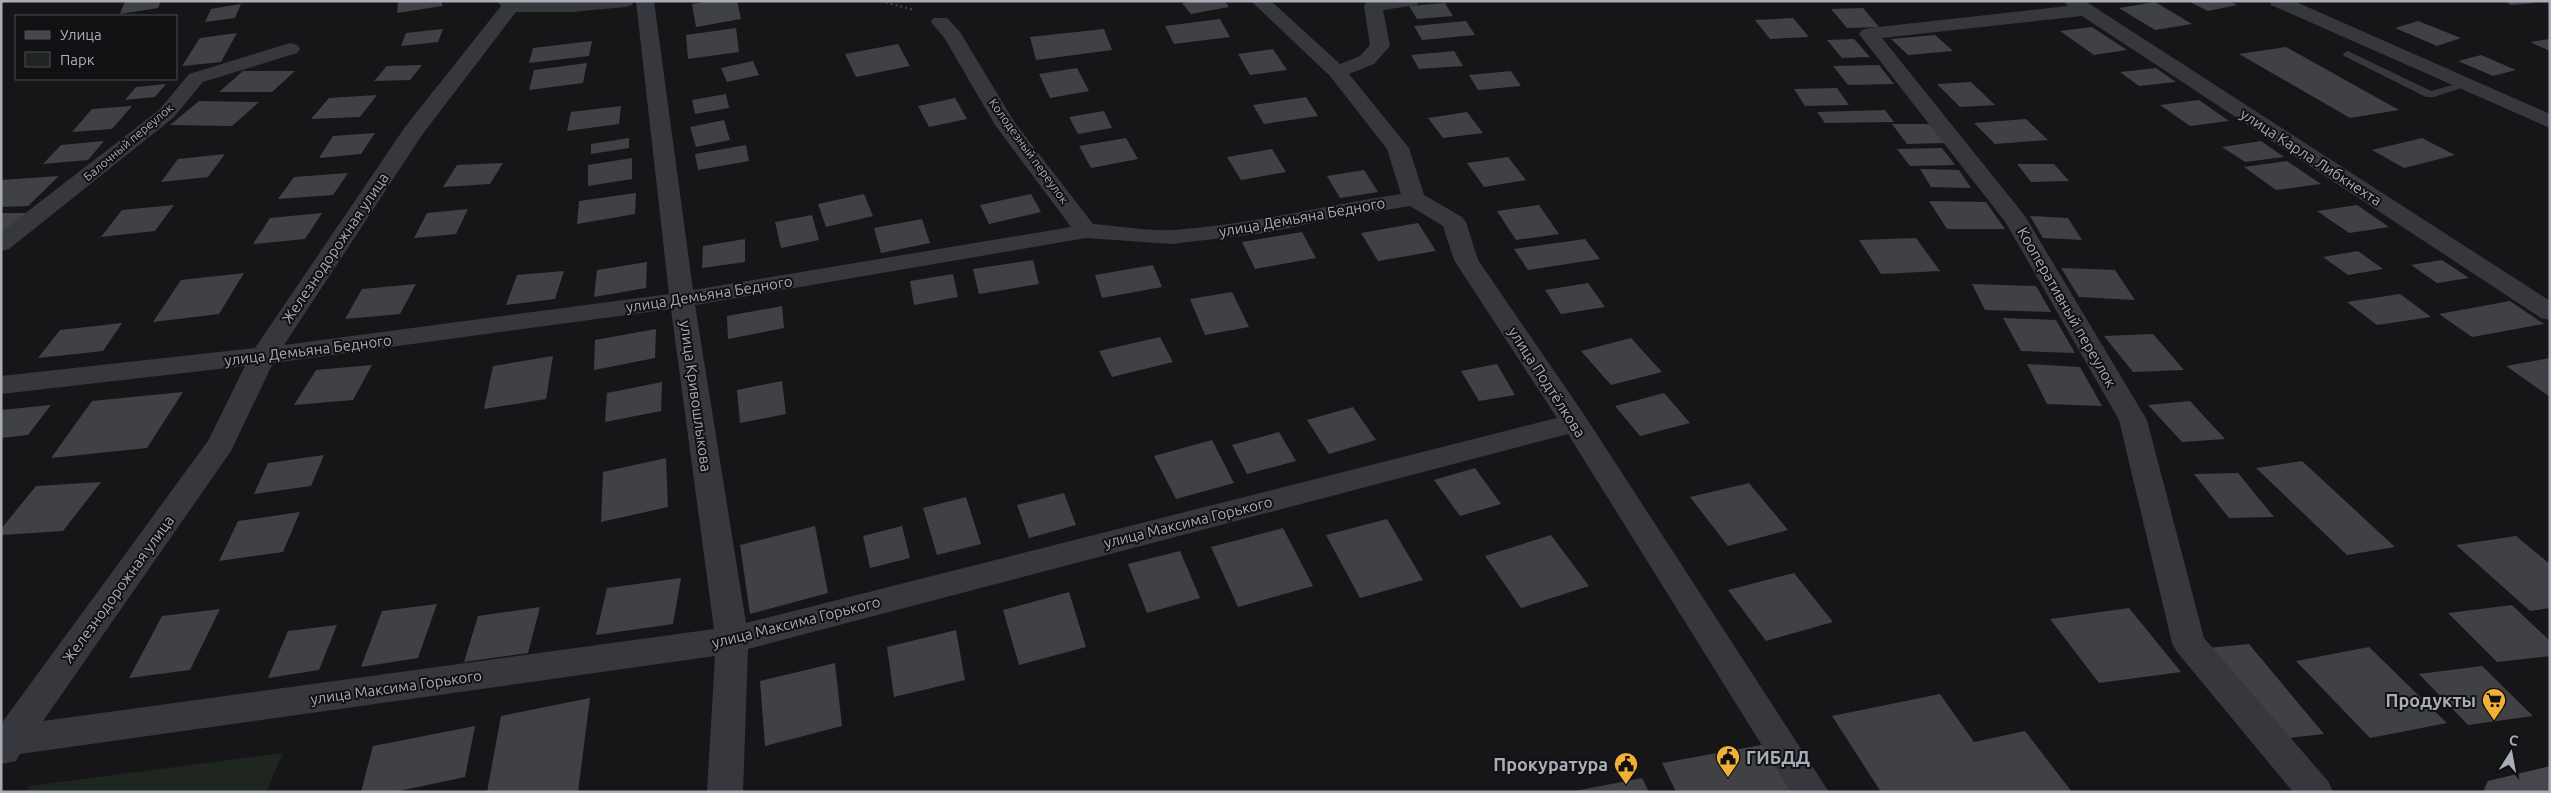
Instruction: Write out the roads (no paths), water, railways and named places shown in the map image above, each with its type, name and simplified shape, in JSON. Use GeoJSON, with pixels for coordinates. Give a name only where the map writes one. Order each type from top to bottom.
{"type":"FeatureCollection","features":[{"type":"Feature","properties":{"kind":"main road"},"geometry":{"type":"LineString","coordinates":[[2501,792],[2550,782]]}},
{"type":"Feature","properties":{"kind":"street"},"geometry":{"type":"LineString","coordinates":[[511,3],[571,6],[625,1]]}},
{"type":"Feature","properties":{"kind":"street","name":"улица Кривошлыкова"},"geometry":{"type":"LineString","coordinates":[[645,1],[682,300],[732,640],[725,792]]}},
{"type":"Feature","properties":{"kind":"street"},"geometry":{"type":"LineString","coordinates":[[1260,1],[1337,72],[1398,148],[1414,199]]}},
{"type":"Feature","properties":{"kind":"street"},"geometry":{"type":"LineString","coordinates":[[1337,72],[1367,60],[1380,46],[1373,6],[1410,1]]}},
{"type":"Feature","properties":{"kind":"street"},"geometry":{"type":"LineString","coordinates":[[2278,1],[2550,122]]}},
{"type":"Feature","properties":{"kind":"street","name":"Железнодорожная улица"},"geometry":{"type":"LineString","coordinates":[[4,745],[221,444],[263,356],[413,132],[511,3]]}},
{"type":"Feature","properties":{"kind":"street","name":"улица Карла Либкнехта"},"geometry":{"type":"LineString","coordinates":[[2079,6],[2550,312]]}},
{"type":"Feature","properties":{"kind":"street","name":"Кооперативный переулок"},"geometry":{"type":"LineString","coordinates":[[2079,6],[1869,34],[2017,221],[2133,420],[2189,643],[2315,792]]}},
{"type":"Feature","properties":{"kind":"street","name":"Колодезный переулок"},"geometry":{"type":"LineString","coordinates":[[940,22],[953,36],[1006,125],[1086,230]]}},
{"type":"Feature","properties":{"kind":"street","name":"Балочный переулок"},"geometry":{"type":"LineString","coordinates":[[1,244],[166,114],[196,78],[290,49]]}},
{"type":"Feature","properties":{"kind":"street","name":"улица Демьяна Бедного"},"geometry":{"type":"LineString","coordinates":[[1,385],[263,356],[682,300],[1086,230],[1172,237],[1265,226],[1335,211],[1414,199]]}},
{"type":"Feature","properties":{"kind":"street","name":"улица Подтёлкова"},"geometry":{"type":"LineString","coordinates":[[1414,199],[1454,222],[1466,260],[1574,423],[1811,792]]}},
{"type":"Feature","properties":{"kind":"street","name":"улица Максима Горького"},"geometry":{"type":"LineString","coordinates":[[4,745],[732,640],[1574,423]]}},
{"type":"Feature","properties":{"kind":"lane"},"geometry":{"type":"LineString","coordinates":[[2348,54],[2430,95],[2467,84]]}},
{"type":"Feature","properties":{"kind":"place","name":"Продукты"},"geometry":{"type":"Point","coordinates":[2494,721]}},
{"type":"Feature","properties":{"kind":"place","name":"ГИБДД"},"geometry":{"type":"Point","coordinates":[1728,778]}},
{"type":"Feature","properties":{"kind":"place","name":"Прокуратура"},"geometry":{"type":"Point","coordinates":[1626,785]}}]}
